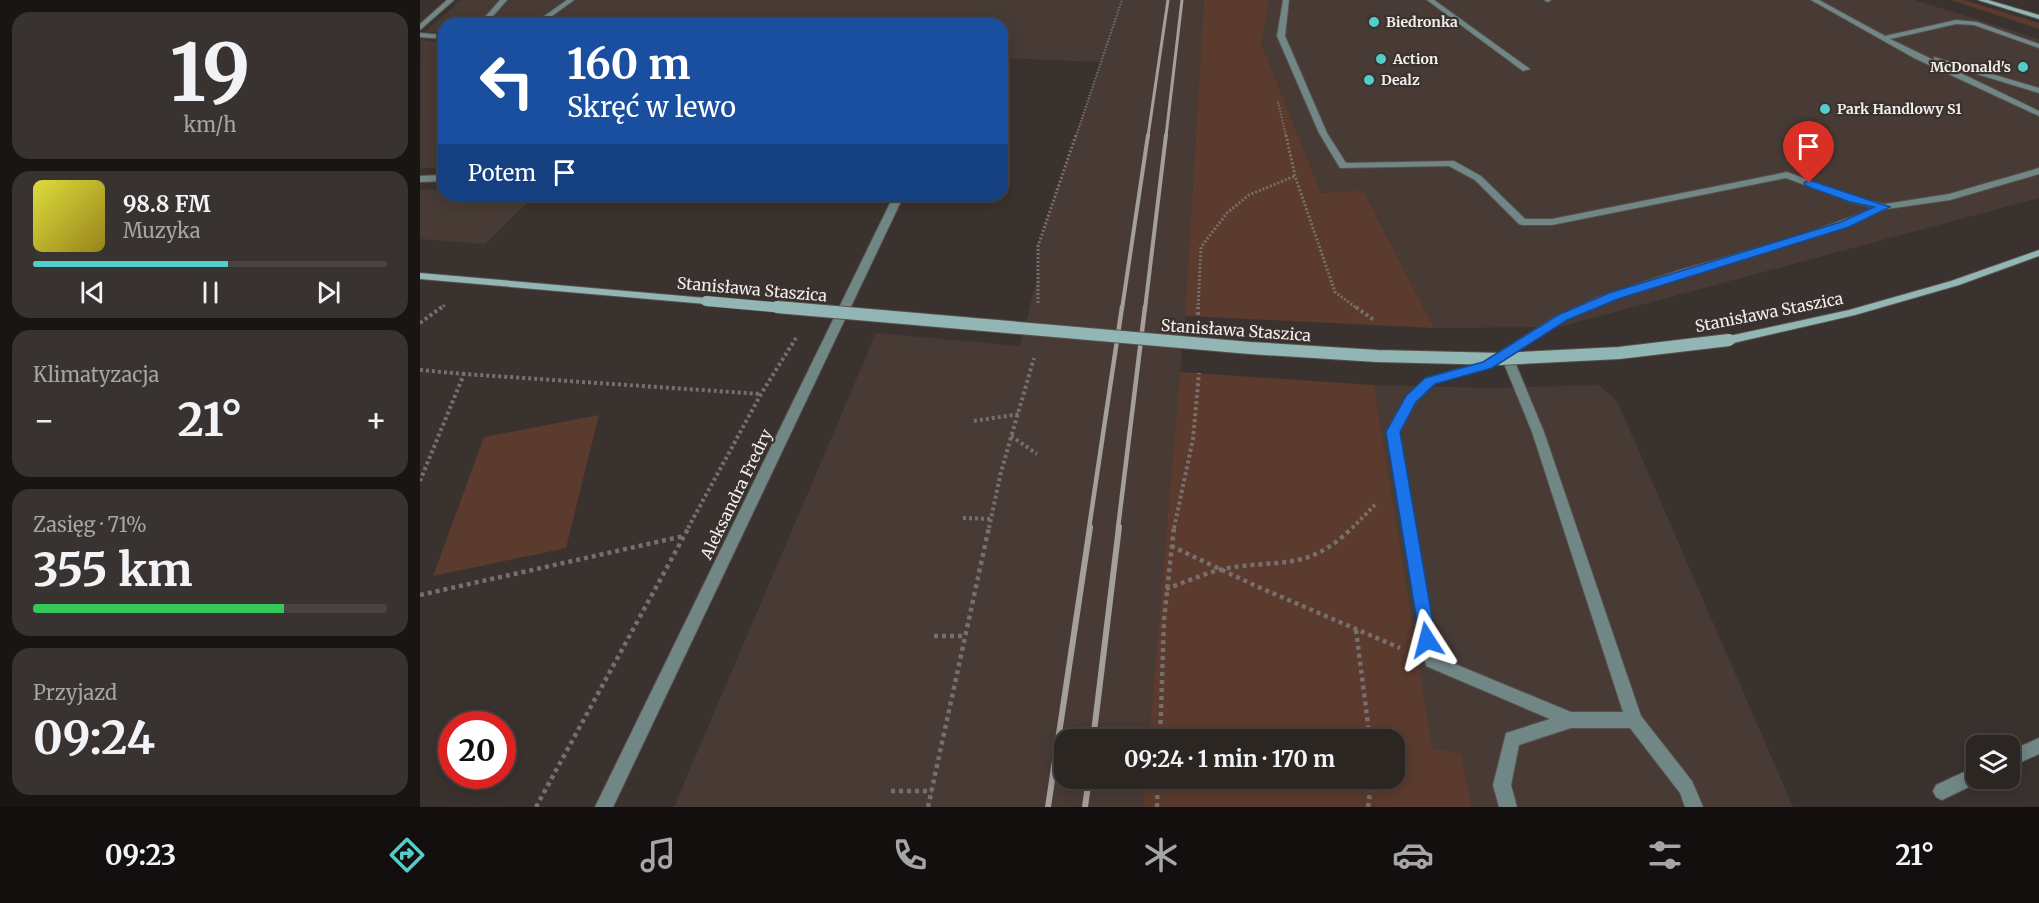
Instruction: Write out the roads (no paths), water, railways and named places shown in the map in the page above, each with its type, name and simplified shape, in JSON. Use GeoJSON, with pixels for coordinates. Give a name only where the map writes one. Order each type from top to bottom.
{"type":"FeatureCollection","features":[{"type":"Feature","properties":{"kind":"street"},"geometry":{"type":"LineString","coordinates":[[420,28],[451,0]]}},
{"type":"Feature","properties":{"kind":"street"},"geometry":{"type":"LineString","coordinates":[[488,18],[504,0]]}},
{"type":"Feature","properties":{"kind":"street"},"geometry":{"type":"LineString","coordinates":[[545,18],[571,0]]}},
{"type":"Feature","properties":{"kind":"street"},"geometry":{"type":"LineString","coordinates":[[1286,0],[1281,36],[1323,133],[1343,166],[1451,163],[1478,178],[1522,222],[1552,222],[1787,175],[1854,200],[1885,207]]}},
{"type":"Feature","properties":{"kind":"street"},"geometry":{"type":"LineString","coordinates":[[1430,0],[1526,69]]}},
{"type":"Feature","properties":{"kind":"street"},"geometry":{"type":"LineString","coordinates":[[1814,0],[1907,50],[2039,114]]}},
{"type":"Feature","properties":{"kind":"street"},"geometry":{"type":"LineString","coordinates":[[1982,0],[2039,17]]}},
{"type":"Feature","properties":{"kind":"street"},"geometry":{"type":"LineString","coordinates":[[1884,38],[1956,22],[1975,23],[2039,46]]}},
{"type":"Feature","properties":{"kind":"street"},"geometry":{"type":"LineString","coordinates":[[420,35],[438,36]]}},
{"type":"Feature","properties":{"kind":"street"},"geometry":{"type":"LineString","coordinates":[[1907,50],[2007,79],[2039,91]]}},
{"type":"Feature","properties":{"kind":"street"},"geometry":{"type":"LineString","coordinates":[[1571,720],[1431,662],[1393,432],[1411,399],[1430,381],[1488,365],[1562,317],[1614,296],[1845,224],[1885,207],[1950,196],[2039,171]]}},
{"type":"Feature","properties":{"kind":"street"},"geometry":{"type":"LineString","coordinates":[[420,179],[438,178]]}},
{"type":"Feature","properties":{"kind":"street","name":"Aleksandra Fredry"},"geometry":{"type":"LineString","coordinates":[[603,807],[896,201]]}},
{"type":"Feature","properties":{"kind":"street","name":"Stanisława Staszica"},"geometry":{"type":"LineString","coordinates":[[420,276],[1250,348],[1377,356],[1501,359],[1608,354],[1729,340],[1851,313],[1955,283],[2039,253]]}},
{"type":"Feature","properties":{"kind":"street"},"geometry":{"type":"LineString","coordinates":[[1506,354],[1538,432],[1634,720],[1686,786],[1694,807]]}},
{"type":"Feature","properties":{"kind":"street"},"geometry":{"type":"LineString","coordinates":[[1508,807],[1502,785],[1512,739],[1571,720],[1634,720]]}},
{"type":"Feature","properties":{"kind":"street"},"geometry":{"type":"LineString","coordinates":[[2020,755],[2039,746]]}},
{"type":"Feature","properties":{"kind":"street"},"geometry":{"type":"LineString","coordinates":[[1942,791],[1966,779]]}},
{"type":"Feature","properties":{"kind":"railway"},"geometry":{"type":"LineString","coordinates":[[1148,136],[1168,0]]}},
{"type":"Feature","properties":{"kind":"railway"},"geometry":{"type":"LineString","coordinates":[[1166,136],[1182,0]]}},
{"type":"Feature","properties":{"kind":"railway"},"geometry":{"type":"LineString","coordinates":[[1122,309],[1148,135]]}},
{"type":"Feature","properties":{"kind":"railway"},"geometry":{"type":"LineString","coordinates":[[1145,309],[1166,135]]}},
{"type":"Feature","properties":{"kind":"railway"},"geometry":{"type":"LineString","coordinates":[[1089,528],[1122,307]]}},
{"type":"Feature","properties":{"kind":"railway"},"geometry":{"type":"LineString","coordinates":[[1118,528],[1145,307]]}},
{"type":"Feature","properties":{"kind":"railway"},"geometry":{"type":"LineString","coordinates":[[1048,807],[1090,527]]}},
{"type":"Feature","properties":{"kind":"railway"},"geometry":{"type":"LineString","coordinates":[[1094,729],[1119,527]]}},
{"type":"Feature","properties":{"kind":"railway"},"geometry":{"type":"LineString","coordinates":[[1085,807],[1087,789]]}},
{"type":"Feature","properties":{"kind":"place","name":"Biedronka"},"geometry":{"type":"Point","coordinates":[1374,22]}},
{"type":"Feature","properties":{"kind":"place","name":"Action"},"geometry":{"type":"Point","coordinates":[1381,59]}},
{"type":"Feature","properties":{"kind":"place","name":"McDonald's"},"geometry":{"type":"Point","coordinates":[2023,67]}},
{"type":"Feature","properties":{"kind":"place","name":"Dealz"},"geometry":{"type":"Point","coordinates":[1369,80]}},
{"type":"Feature","properties":{"kind":"place","name":"Park Handlowy S1"},"geometry":{"type":"Point","coordinates":[1825,109]}}]}
